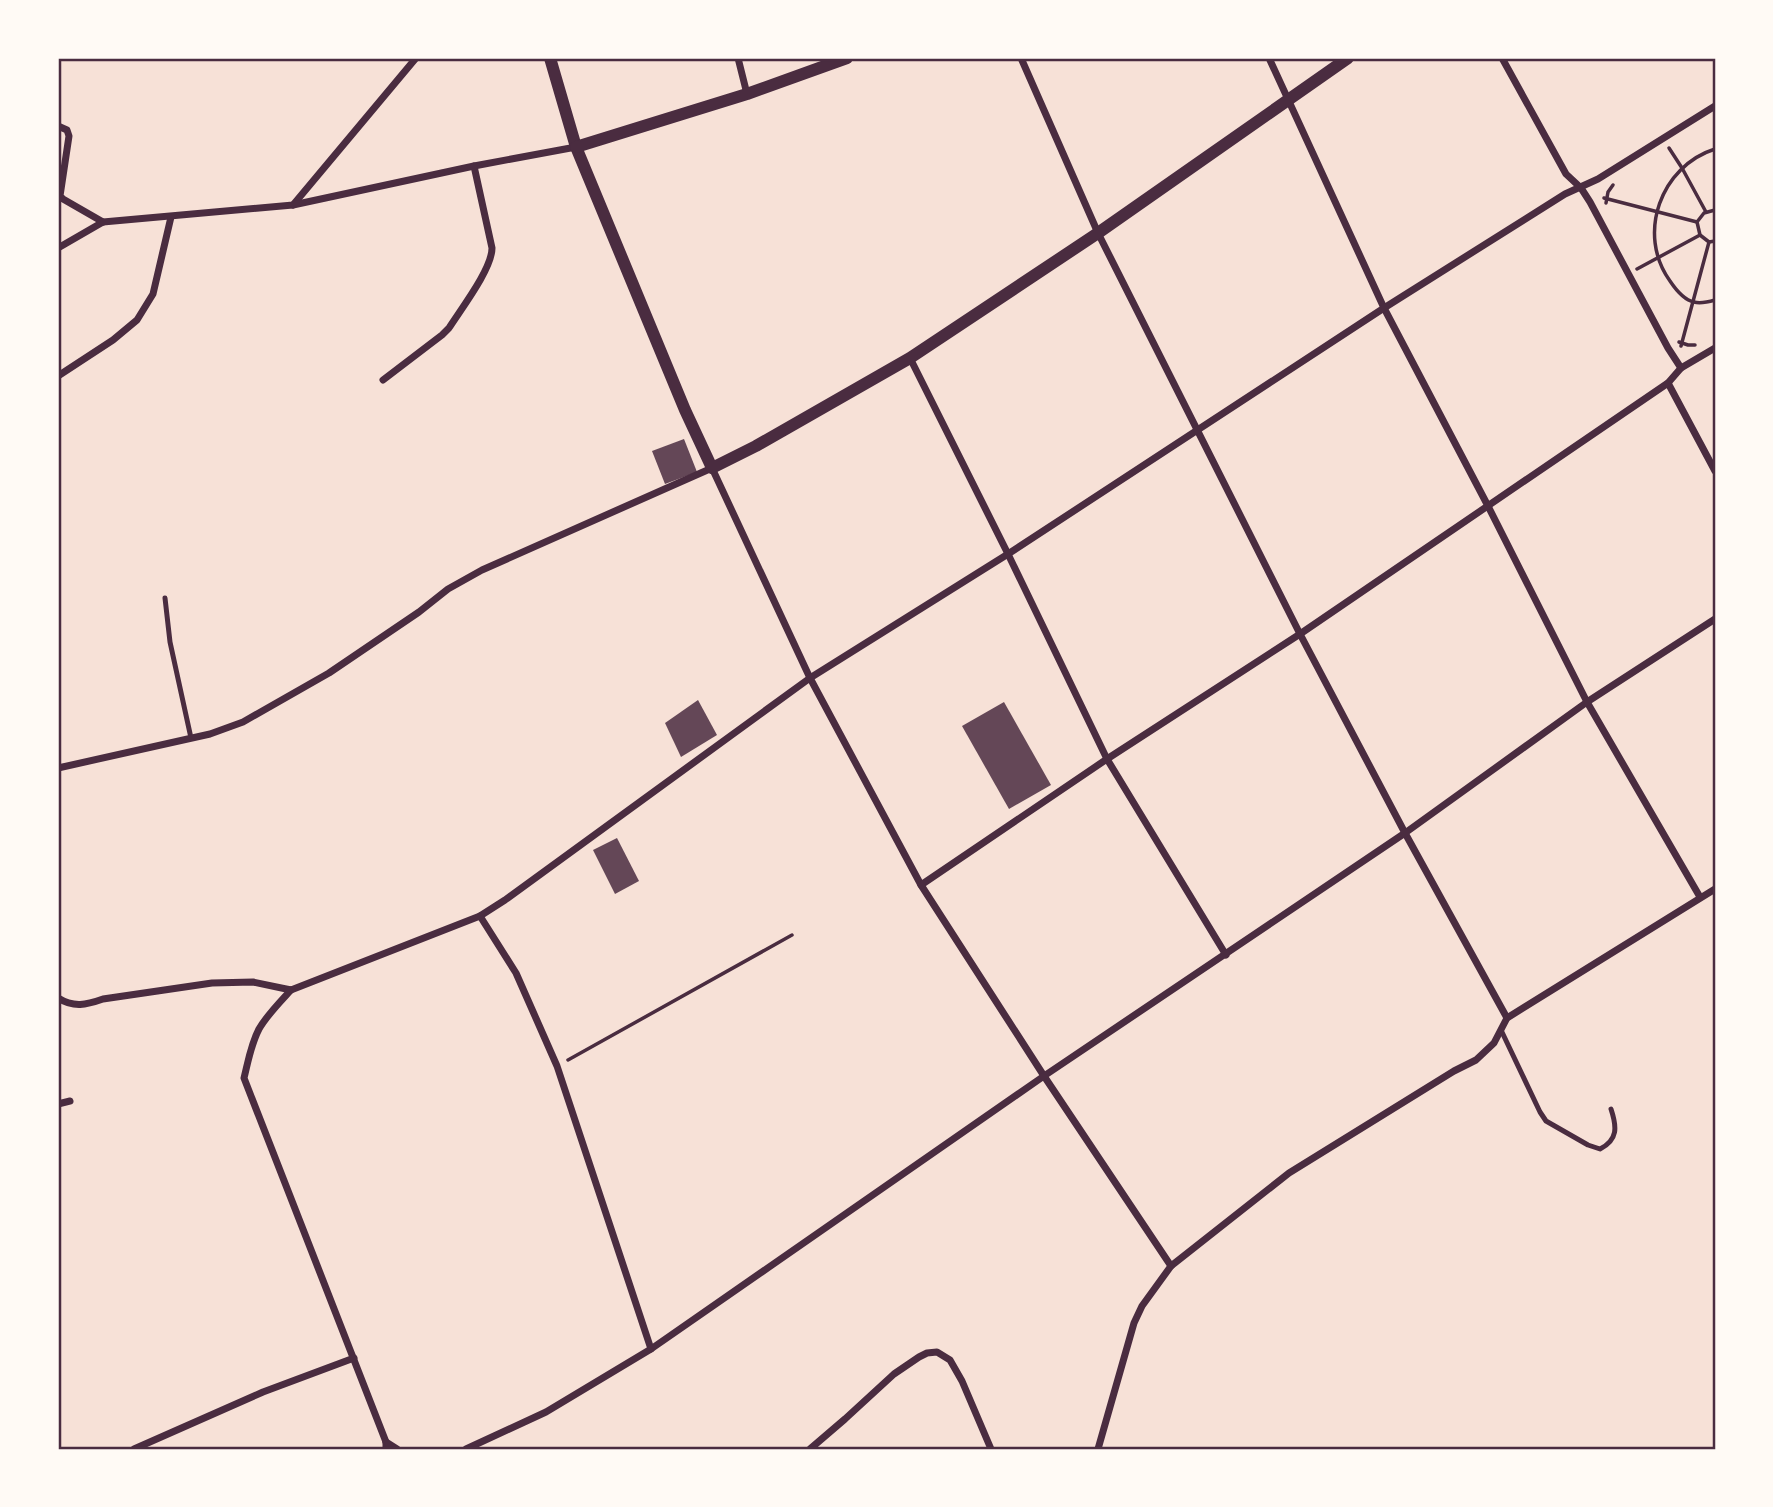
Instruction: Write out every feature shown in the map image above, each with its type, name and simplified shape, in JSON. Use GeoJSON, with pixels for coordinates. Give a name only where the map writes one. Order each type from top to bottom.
{"type":"FeatureCollection","features":[{"type":"Feature","properties":{"kind":"street"},"geometry":{"type":"LineString","coordinates":[[293,205],[416,58]]}},
{"type":"Feature","properties":{"kind":"street"},"geometry":{"type":"LineString","coordinates":[[550,58],[576,147],[680,397],[810,678],[920,885],[1171,1266]]}},
{"type":"Feature","properties":{"kind":"street"},"geometry":{"type":"LineString","coordinates":[[738,58],[747,94]]}},
{"type":"Feature","properties":{"kind":"street"},"geometry":{"type":"LineString","coordinates":[[58,248],[103,222],[293,205],[576,147],[747,94],[847,58]]}},
{"type":"Feature","properties":{"kind":"street"},"geometry":{"type":"LineString","coordinates":[[1021,58],[1098,233],[1300,634],[1507,1018]]}},
{"type":"Feature","properties":{"kind":"street"},"geometry":{"type":"LineString","coordinates":[[1269,58],[1384,308],[1587,702],[1700,897]]}},
{"type":"Feature","properties":{"kind":"street"},"geometry":{"type":"LineString","coordinates":[[58,768],[210,734],[243,722],[328,673],[419,612],[448,589],[482,570],[756,446],[910,358],[1098,233],[1348,58]]}},
{"type":"Feature","properties":{"kind":"street"},"geometry":{"type":"LineString","coordinates":[[1502,58],[1566,174],[1582,190],[1679,365]]}},
{"type":"Feature","properties":{"kind":"street"},"geometry":{"type":"LineString","coordinates":[[397,1449],[386,1446],[244,1078],[259,1029],[291,990],[480,916],[810,678],[1009,554],[1384,308],[1565,194],[1582,190],[1715,106]]}},
{"type":"Feature","properties":{"kind":"street"},"geometry":{"type":"LineString","coordinates":[[58,126],[66,130],[69,136],[60,196],[103,222]]}},
{"type":"Feature","properties":{"kind":"street"},"geometry":{"type":"LineString","coordinates":[[383,380],[443,335],[492,258],[474,166]]}},
{"type":"Feature","properties":{"kind":"street"},"geometry":{"type":"LineString","coordinates":[[58,376],[113,340],[137,320],[153,294],[171,217]]}},
{"type":"Feature","properties":{"kind":"street"},"geometry":{"type":"LineString","coordinates":[[920,885],[1107,758],[1300,634],[1668,383],[1679,365],[1715,348]]}},
{"type":"Feature","properties":{"kind":"street"},"geometry":{"type":"LineString","coordinates":[[910,358],[1009,554],[1107,758],[1226,955]]}},
{"type":"Feature","properties":{"kind":"street"},"geometry":{"type":"LineString","coordinates":[[1668,383],[1715,471]]}},
{"type":"Feature","properties":{"kind":"street"},"geometry":{"type":"LineString","coordinates":[[466,1449],[546,1412],[651,1349],[1044,1076],[1405,833],[1587,702],[1715,619]]}},
{"type":"Feature","properties":{"kind":"street"},"geometry":{"type":"LineString","coordinates":[[1098,1449],[1134,1323],[1142,1306],[1171,1266],[1289,1173],[1476,1060],[1494,1043],[1507,1018],[1715,889]]}},
{"type":"Feature","properties":{"kind":"street"},"geometry":{"type":"LineString","coordinates":[[480,916],[516,973],[558,1066],[651,1349]]}},
{"type":"Feature","properties":{"kind":"street"},"geometry":{"type":"LineString","coordinates":[[58,998],[76,1006],[87,1005],[103,999],[212,983],[253,982],[291,990]]}},
{"type":"Feature","properties":{"kind":"street"},"geometry":{"type":"LineString","coordinates":[[58,1104],[70,1101]]}},
{"type":"Feature","properties":{"kind":"street"},"geometry":{"type":"LineString","coordinates":[[810,1449],[894,1374],[919,1357],[937,1352],[950,1360],[962,1381],[991,1449]]}},
{"type":"Feature","properties":{"kind":"street"},"geometry":{"type":"LineString","coordinates":[[134,1449],[263,1392],[354,1358]]}},
{"type":"Feature","properties":{"kind":"lane"},"geometry":{"type":"LineString","coordinates":[[165,598],[170,642],[191,738]]}},
{"type":"Feature","properties":{"kind":"lane"},"geometry":{"type":"LineString","coordinates":[[1501,1030],[1539,1112],[1546,1121],[1600,1149],[1609,1144],[1614,1134],[1616,1124],[1611,1109]]}},
{"type":"Feature","properties":{"kind":"path"},"geometry":{"type":"LineString","coordinates":[[1669,148],[1706,212]]}},
{"type":"Feature","properties":{"kind":"path"},"geometry":{"type":"LineString","coordinates":[[1715,149],[1698,156],[1682,168],[1667,185],[1656,211],[1654,239],[1658,258],[1675,288],[1693,302],[1715,300]]}},
{"type":"Feature","properties":{"kind":"path"},"geometry":{"type":"LineString","coordinates":[[1607,211],[1606,198],[1610,187],[1620,180]]}},
{"type":"Feature","properties":{"kind":"path"},"geometry":{"type":"LineString","coordinates":[[1582,190],[1697,222]]}},
{"type":"Feature","properties":{"kind":"path"},"geometry":{"type":"LineString","coordinates":[[1715,210],[1706,212],[1697,222],[1700,235],[1709,242],[1715,241]]}},
{"type":"Feature","properties":{"kind":"path"},"geometry":{"type":"LineString","coordinates":[[1637,269],[1700,235]]}},
{"type":"Feature","properties":{"kind":"path"},"geometry":{"type":"LineString","coordinates":[[1679,365],[1681,344],[1709,242]]}},
{"type":"Feature","properties":{"kind":"path"},"geometry":{"type":"LineString","coordinates":[[1672,337],[1681,344],[1695,345],[1702,342]]}},
{"type":"Feature","properties":{"kind":"path"},"geometry":{"type":"LineString","coordinates":[[558,1066],[792,935]]}},
{"type":"Feature","properties":{"kind":"building"},"geometry":{"type":"Polygon","coordinates":[[[684,439],[697,472],[665,484],[652,451],[684,439]]]}},
{"type":"Feature","properties":{"kind":"building"},"geometry":{"type":"Polygon","coordinates":[[[698,700],[717,735],[681,757],[665,723],[698,700]]]}},
{"type":"Feature","properties":{"kind":"building"},"geometry":{"type":"Polygon","coordinates":[[[1004,702],[1051,785],[1009,809],[962,726],[1004,702]]]}},
{"type":"Feature","properties":{"kind":"building"},"geometry":{"type":"Polygon","coordinates":[[[617,838],[639,881],[615,894],[593,850],[617,838]]]}}]}
